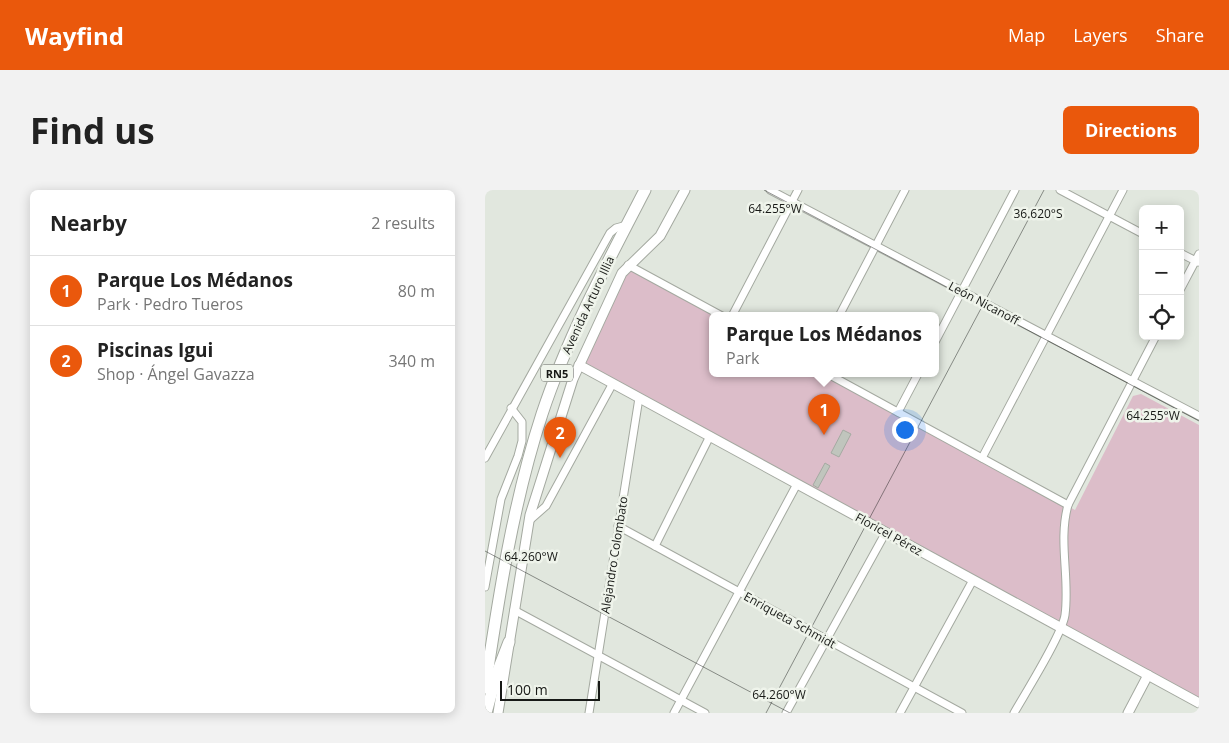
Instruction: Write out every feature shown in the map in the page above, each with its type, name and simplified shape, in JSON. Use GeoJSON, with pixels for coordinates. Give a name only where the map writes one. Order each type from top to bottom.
{"type":"FeatureCollection","features":[{"type":"Feature","properties":{"kind":"highway","name":"Avenida Arturo Illia"},"geometry":{"type":"LineString","coordinates":[[485,688],[511,530],[537,429],[574,333],[645,190]]}},
{"type":"Feature","properties":{"kind":"highway"},"geometry":{"type":"LineString","coordinates":[[487,713],[497,673],[509,642]]}},
{"type":"Feature","properties":{"kind":"street"},"geometry":{"type":"LineString","coordinates":[[498,713],[529,521],[535,496],[579,365],[621,275],[628,265],[660,236],[685,190]]}},
{"type":"Feature","properties":{"kind":"street","name":"León Nicanoff"},"geometry":{"type":"LineString","coordinates":[[770,190],[1199,416]]}},
{"type":"Feature","properties":{"kind":"street"},"geometry":{"type":"LineString","coordinates":[[734,312],[798,190]]}},
{"type":"Feature","properties":{"kind":"street"},"geometry":{"type":"LineString","coordinates":[[841,312],[905,190]]}},
{"type":"Feature","properties":{"kind":"street"},"geometry":{"type":"LineString","coordinates":[[939,334],[1015,190]]}},
{"type":"Feature","properties":{"kind":"street"},"geometry":{"type":"LineString","coordinates":[[1060,190],[1139,232]]}},
{"type":"Feature","properties":{"kind":"street"},"geometry":{"type":"LineString","coordinates":[[982,458],[1123,190]]}},
{"type":"Feature","properties":{"kind":"street"},"geometry":{"type":"LineString","coordinates":[[485,458],[511,408],[611,231],[627,225]]}},
{"type":"Feature","properties":{"kind":"street"},"geometry":{"type":"LineString","coordinates":[[1184,254],[1198,259],[1184,283]]}},
{"type":"Feature","properties":{"kind":"street"},"geometry":{"type":"LineString","coordinates":[[628,265],[715,312]]}},
{"type":"Feature","properties":{"kind":"street"},"geometry":{"type":"LineString","coordinates":[[1014,713],[1065,618],[1067,592],[1063,528],[1068,505],[1154,340]]}},
{"type":"Feature","properties":{"kind":"street","name":"Floricel Pérez"},"geometry":{"type":"LineString","coordinates":[[579,365],[1199,703]]}},
{"type":"Feature","properties":{"kind":"street"},"geometry":{"type":"LineString","coordinates":[[833,377],[1068,505]]}},
{"type":"Feature","properties":{"kind":"street"},"geometry":{"type":"LineString","coordinates":[[898,412],[916,377]]}},
{"type":"Feature","properties":{"kind":"street"},"geometry":{"type":"LineString","coordinates":[[529,521],[546,506],[613,383]]}},
{"type":"Feature","properties":{"kind":"street","name":"Alejandro Colombato"},"geometry":{"type":"LineString","coordinates":[[589,713],[639,398]]}},
{"type":"Feature","properties":{"kind":"street"},"geometry":{"type":"LineString","coordinates":[[485,587],[501,499],[519,456],[522,441],[522,422],[511,408]]}},
{"type":"Feature","properties":{"kind":"street"},"geometry":{"type":"LineString","coordinates":[[655,546],[710,436]]}},
{"type":"Feature","properties":{"kind":"street"},"geometry":{"type":"LineString","coordinates":[[673,713],[797,484]]}},
{"type":"Feature","properties":{"kind":"street","name":"Enriqueta Schmidt"},"geometry":{"type":"LineString","coordinates":[[618,526],[962,713]]}},
{"type":"Feature","properties":{"kind":"street"},"geometry":{"type":"LineString","coordinates":[[786,713],[886,532]]}},
{"type":"Feature","properties":{"kind":"street"},"geometry":{"type":"LineString","coordinates":[[900,713],[973,580]]}},
{"type":"Feature","properties":{"kind":"street"},"geometry":{"type":"LineString","coordinates":[[514,610],[705,713]]}},
{"type":"Feature","properties":{"kind":"street"},"geometry":{"type":"LineString","coordinates":[[1128,713],[1148,675]]}},
{"type":"Feature","properties":{"kind":"shaded area"},"geometry":{"type":"Polygon","coordinates":[[[629,269],[710,312],[709,377],[829,377],[1075,510],[1133,396],[1141,394],[1199,425],[1199,699],[586,365],[585,360],[629,269]]]}},
{"type":"Feature","properties":{"kind":"building"},"geometry":{"type":"Polygon","coordinates":[[[843,430],[851,434],[839,457],[831,453],[843,430]]]}},
{"type":"Feature","properties":{"kind":"building"},"geometry":{"type":"Polygon","coordinates":[[[825,463],[830,466],[818,488],[813,485],[825,463]]]}},
{"type":"Feature","properties":{"kind":"place","name":"Parque Los Médanos"},"geometry":{"type":"Point","coordinates":[824,435]}},
{"type":"Feature","properties":{"kind":"place","name":"Piscinas Igui"},"geometry":{"type":"Point","coordinates":[560,458]}}]}
